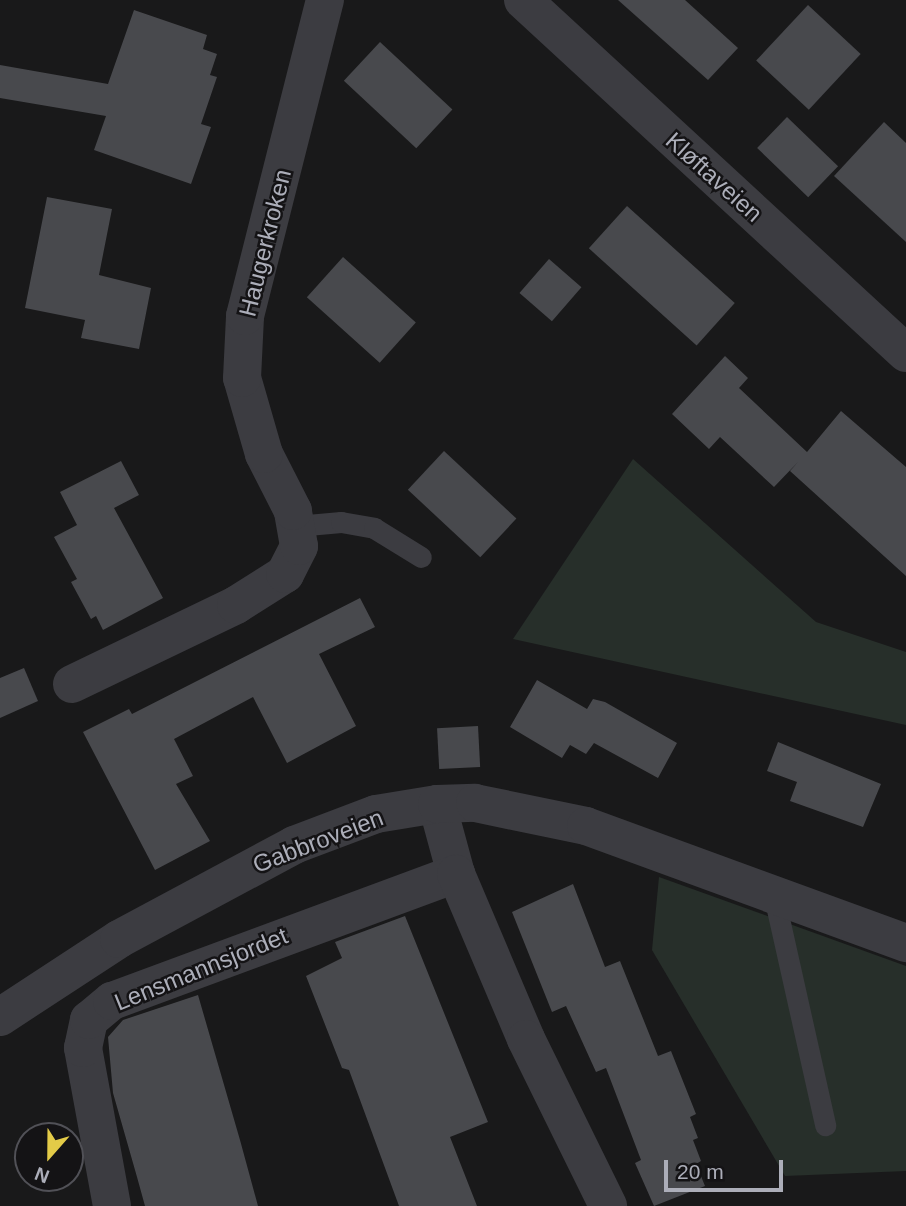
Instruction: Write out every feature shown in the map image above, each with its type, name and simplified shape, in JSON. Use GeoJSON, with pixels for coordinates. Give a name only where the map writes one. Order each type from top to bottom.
{"type":"FeatureCollection","features":[{"type":"Feature","properties":{"kind":"street","name":"Haugerkroken"},"geometry":{"type":"LineString","coordinates":[[72,684],[236,605],[285,574],[299,546],[293,511],[264,454],[242,378],[244,328],[325,0]]}},
{"type":"Feature","properties":{"kind":"street","name":"Kløftaveien"},"geometry":{"type":"LineString","coordinates":[[523,0],[906,353]]}},
{"type":"Feature","properties":{"kind":"street","name":"Gabbroveien"},"geometry":{"type":"LineString","coordinates":[[0,1017],[119,939],[283,850],[376,814],[437,804],[475,803],[586,826],[906,943]]}},
{"type":"Feature","properties":{"kind":"street"},"geometry":{"type":"LineString","coordinates":[[437,804],[456,874],[532,1051],[608,1206]]}},
{"type":"Feature","properties":{"kind":"street","name":"Lensmannsjordet"},"geometry":{"type":"LineString","coordinates":[[113,1206],[83,1048],[89,1020],[112,1001],[456,874]]}},
{"type":"Feature","properties":{"kind":"lane"},"geometry":{"type":"LineString","coordinates":[[296,526],[341,522],[374,528],[421,557]]}},
{"type":"Feature","properties":{"kind":"lane"},"geometry":{"type":"LineString","coordinates":[[774,896],[825,1125]]}},
{"type":"Feature","properties":{"kind":"shaded area"},"geometry":{"type":"Polygon","coordinates":[[[633,459],[816,622],[906,652],[906,725],[513,639],[633,459]]]}},
{"type":"Feature","properties":{"kind":"shaded area"},"geometry":{"type":"Polygon","coordinates":[[[659,877],[906,966],[906,1171],[785,1176],[652,950],[659,877]]]}},
{"type":"Feature","properties":{"kind":"building"},"geometry":{"type":"Polygon","coordinates":[[[618,0],[685,0],[738,48],[708,80],[618,0]]]}},
{"type":"Feature","properties":{"kind":"building"},"geometry":{"type":"Polygon","coordinates":[[[808,5],[861,54],[809,110],[756,61],[808,5]]]}},
{"type":"Feature","properties":{"kind":"building"},"geometry":{"type":"Polygon","coordinates":[[[134,10],[207,35],[203,49],[217,54],[210,75],[217,77],[201,124],[211,127],[191,184],[94,150],[106,116],[0,98],[0,65],[108,84],[134,10]]]}},
{"type":"Feature","properties":{"kind":"building"},"geometry":{"type":"Polygon","coordinates":[[[380,42],[452,110],[416,148],[344,81],[380,42]]]}},
{"type":"Feature","properties":{"kind":"building"},"geometry":{"type":"Polygon","coordinates":[[[787,117],[838,166],[808,197],[757,148],[787,117]]]}},
{"type":"Feature","properties":{"kind":"building"},"geometry":{"type":"Polygon","coordinates":[[[884,122],[906,143],[906,242],[834,176],[884,122]]]}},
{"type":"Feature","properties":{"kind":"building"},"geometry":{"type":"Polygon","coordinates":[[[47,197],[112,209],[99,275],[151,288],[139,349],[81,338],[85,320],[25,308],[47,197]]]}},
{"type":"Feature","properties":{"kind":"building"},"geometry":{"type":"Polygon","coordinates":[[[627,206],[735,303],[697,345],[589,248],[627,206]]]}},
{"type":"Feature","properties":{"kind":"building"},"geometry":{"type":"Polygon","coordinates":[[[343,257],[416,323],[380,363],[307,297],[343,257]]]}},
{"type":"Feature","properties":{"kind":"building"},"geometry":{"type":"Polygon","coordinates":[[[549,259],[581,287],[552,321],[519,293],[549,259]]]}},
{"type":"Feature","properties":{"kind":"building"},"geometry":{"type":"Polygon","coordinates":[[[725,356],[748,378],[739,388],[807,452],[841,411],[906,467],[906,576],[790,471],[798,462],[774,487],[720,437],[709,449],[672,414],[725,356]]]}},
{"type":"Feature","properties":{"kind":"building"},"geometry":{"type":"Polygon","coordinates":[[[444,451],[516,519],[480,557],[408,490],[444,451]]]}},
{"type":"Feature","properties":{"kind":"building"},"geometry":{"type":"Polygon","coordinates":[[[121,461],[139,495],[114,508],[163,598],[103,630],[96,616],[91,619],[71,582],[77,579],[54,537],[77,525],[60,492],[121,461]]]}},
{"type":"Feature","properties":{"kind":"building"},"geometry":{"type":"Polygon","coordinates":[[[360,598],[375,627],[319,654],[356,726],[287,763],[253,697],[174,739],[193,776],[176,784],[210,841],[155,870],[83,732],[129,709],[132,714],[360,598]]]}},
{"type":"Feature","properties":{"kind":"building"},"geometry":{"type":"Polygon","coordinates":[[[24,668],[38,701],[0,718],[0,678],[24,668]]]}},
{"type":"Feature","properties":{"kind":"building"},"geometry":{"type":"Polygon","coordinates":[[[537,680],[587,709],[593,699],[605,702],[677,743],[658,778],[594,743],[586,754],[570,745],[562,758],[510,727],[537,680]]]}},
{"type":"Feature","properties":{"kind":"building"},"geometry":{"type":"Polygon","coordinates":[[[478,726],[480,767],[439,769],[437,728],[478,726]]]}},
{"type":"Feature","properties":{"kind":"building"},"geometry":{"type":"Polygon","coordinates":[[[778,742],[881,784],[863,827],[790,801],[797,782],[767,771],[778,742]]]}},
{"type":"Feature","properties":{"kind":"building"},"geometry":{"type":"Polygon","coordinates":[[[573,884],[605,967],[620,961],[658,1056],[671,1051],[696,1114],[690,1117],[698,1138],[693,1140],[701,1161],[696,1164],[705,1186],[654,1206],[635,1163],[641,1160],[606,1068],[596,1072],[566,1006],[552,1012],[512,912],[573,884]]]}},
{"type":"Feature","properties":{"kind":"building"},"geometry":{"type":"Polygon","coordinates":[[[405,916],[488,1122],[450,1137],[477,1206],[399,1206],[349,1070],[342,1068],[306,976],[342,958],[335,942],[405,916]]]}},
{"type":"Feature","properties":{"kind":"building"},"geometry":{"type":"Polygon","coordinates":[[[198,995],[258,1206],[145,1206],[113,1093],[108,1037],[123,1020],[198,995]]]}}]}
